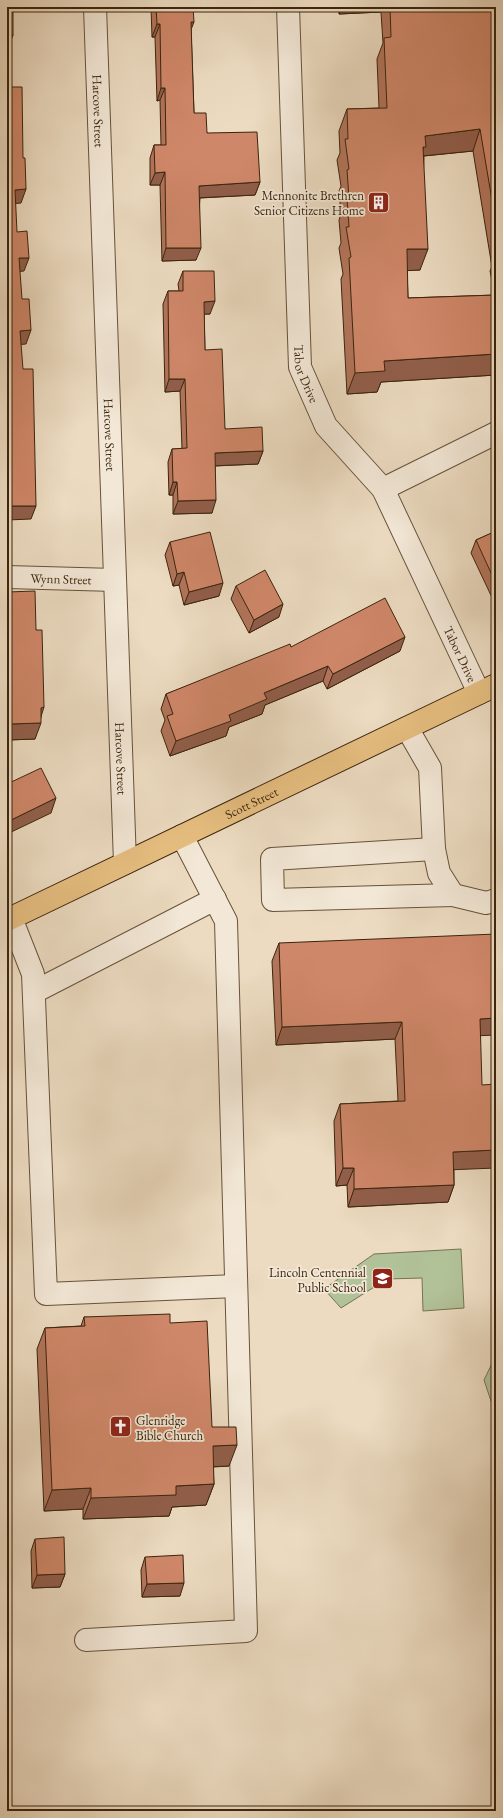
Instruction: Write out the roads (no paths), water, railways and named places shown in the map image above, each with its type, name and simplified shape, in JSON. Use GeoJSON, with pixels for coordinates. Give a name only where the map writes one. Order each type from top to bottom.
{"type":"FeatureCollection","features":[{"type":"Feature","properties":{"kind":"main road","name":"Scott Street"},"geometry":{"type":"LineString","coordinates":[[9,919],[488,689]]}},
{"type":"Feature","properties":{"kind":"street","name":"Harcove Street"},"geometry":{"type":"LineString","coordinates":[[95,7],[125,863]]}},
{"type":"Feature","properties":{"kind":"street","name":"Tabor Drive"},"geometry":{"type":"LineString","coordinates":[[288,7],[300,367],[326,426],[382,489],[488,689]]}},
{"type":"Feature","properties":{"kind":"street"},"geometry":{"type":"LineString","coordinates":[[382,489],[496,433]]}},
{"type":"Feature","properties":{"kind":"street","name":"Wynn Street"},"geometry":{"type":"LineString","coordinates":[[7,578],[114,580]]}},
{"type":"Feature","properties":{"kind":"street"},"geometry":{"type":"LineString","coordinates":[[407,728],[430,768],[434,849],[439,873],[453,895]]}},
{"type":"Feature","properties":{"kind":"street"},"geometry":{"type":"LineString","coordinates":[[86,1640],[246,1632],[226,921],[182,836]]}},
{"type":"Feature","properties":{"kind":"street"},"geometry":{"type":"LineString","coordinates":[[434,849],[272,859],[273,900],[453,895],[486,903],[496,900]]}},
{"type":"Feature","properties":{"kind":"street"},"geometry":{"type":"LineString","coordinates":[[34,992],[215,899]]}},
{"type":"Feature","properties":{"kind":"street"},"geometry":{"type":"LineString","coordinates":[[9,919],[33,974],[46,1294],[236,1286]]}},
{"type":"Feature","properties":{"kind":"place","name":"Mennonite Brethren Senior Citizens Home"},"geometry":{"type":"Point","coordinates":[379,202]}},
{"type":"Feature","properties":{"kind":"place","name":"Lincoln Centennial Public School"},"geometry":{"type":"Point","coordinates":[382,1279]}},
{"type":"Feature","properties":{"kind":"place","name":"Glenridge Bible Church"},"geometry":{"type":"Point","coordinates":[121,1427]}}]}
